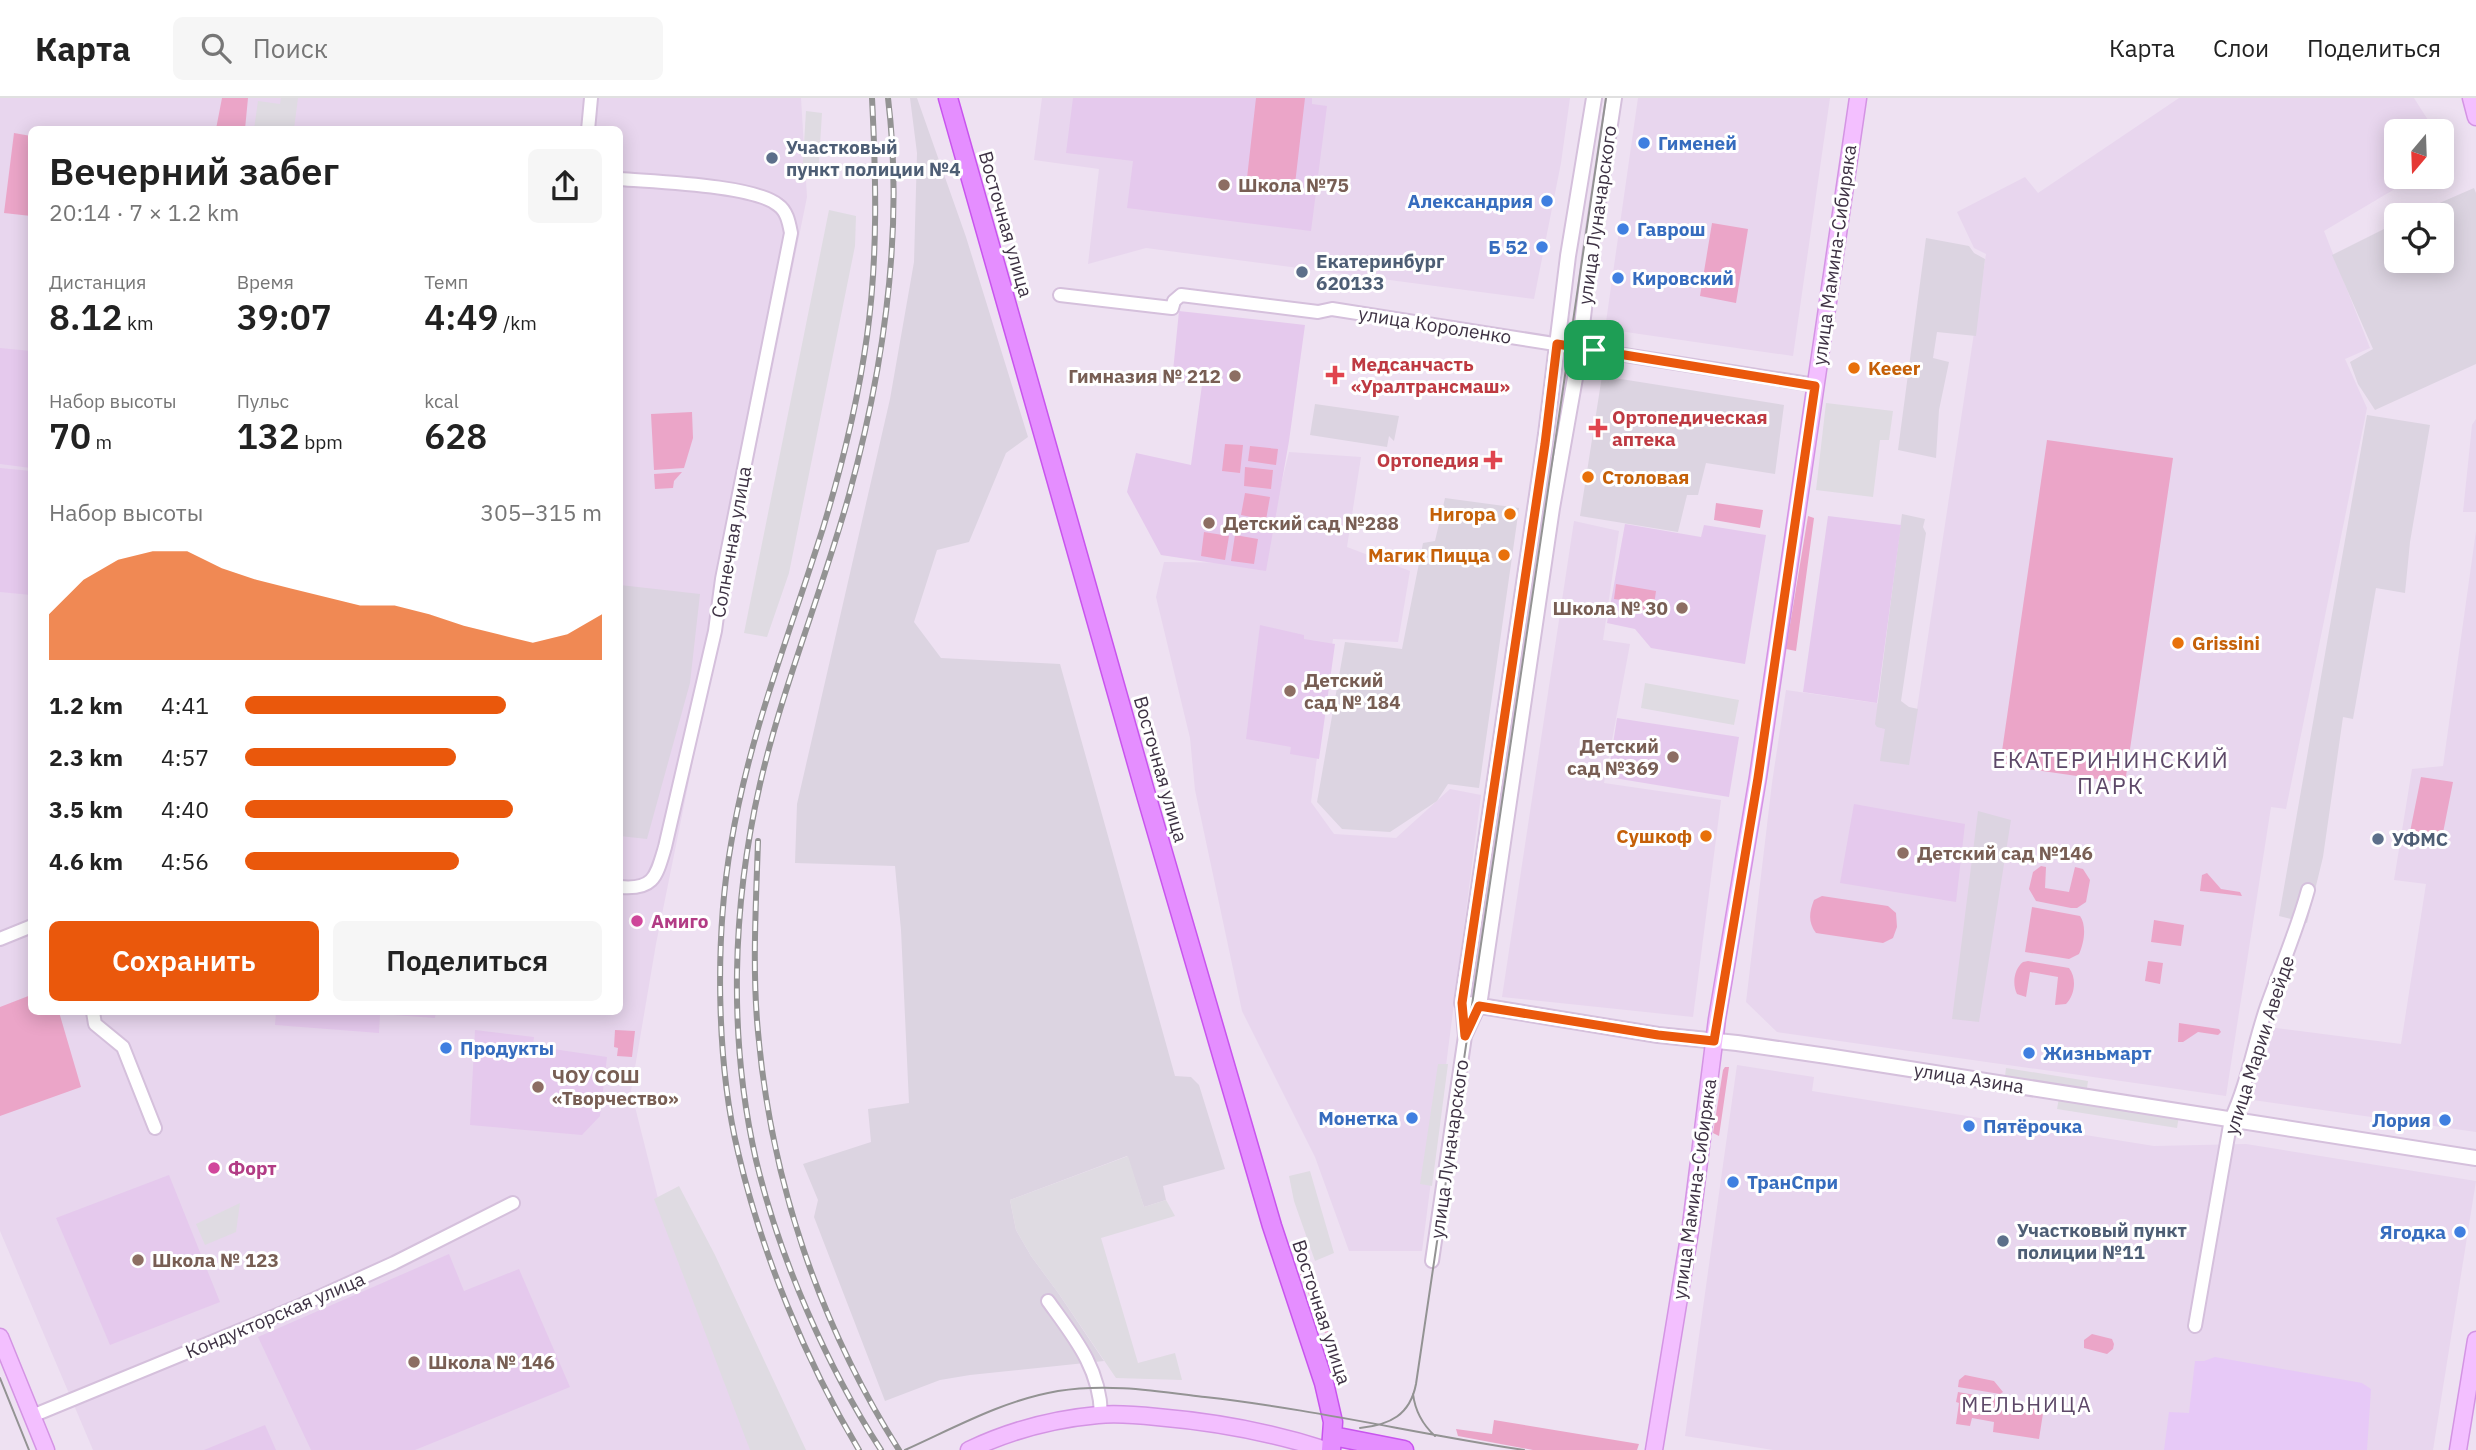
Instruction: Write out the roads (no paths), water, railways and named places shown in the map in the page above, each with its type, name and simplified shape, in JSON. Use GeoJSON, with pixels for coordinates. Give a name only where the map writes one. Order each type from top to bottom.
{"type":"FeatureCollection","features":[{"type":"Feature","properties":{"kind":"main road","name":"Восточная улица"},"geometry":{"type":"LineString","coordinates":[[948,98],[1144,788],[1272,1226],[1324,1383],[1332,1415],[1330,1446]]}},
{"type":"Feature","properties":{"kind":"main road","name":"улица Мамина-Сибиряка"},"geometry":{"type":"LineString","coordinates":[[1654,1450],[1691,1225],[1714,1041],[1758,778],[1857,98]]}},
{"type":"Feature","properties":{"kind":"main road"},"geometry":{"type":"LineString","coordinates":[[2471,98],[2476,117]]}},
{"type":"Feature","properties":{"kind":"main road"},"geometry":{"type":"LineString","coordinates":[[0,1337],[46,1450]]}},
{"type":"Feature","properties":{"kind":"main road"},"geometry":{"type":"LineString","coordinates":[[2458,1450],[2476,1340]]}},
{"type":"Feature","properties":{"kind":"main road"},"geometry":{"type":"LineString","coordinates":[[969,1450],[998,1437],[1066,1419],[1101,1414],[1190,1420],[1330,1446],[1404,1450]]}},
{"type":"Feature","properties":{"kind":"street"},"geometry":{"type":"LineString","coordinates":[[589,126],[591,98]]}},
{"type":"Feature","properties":{"kind":"street","name":"улица Луначарского"},"geometry":{"type":"LineString","coordinates":[[1432,1261],[1465,1036],[1462,1003],[1545,444],[1567,256],[1594,98]]}},
{"type":"Feature","properties":{"kind":"street","name":"улица Луначарского"},"geometry":{"type":"LineString","coordinates":[[1465,1036],[1479,1006],[1548,532],[1568,424],[1614,98]]}},
{"type":"Feature","properties":{"kind":"street","name":"Солнечная улица"},"geometry":{"type":"LineString","coordinates":[[623,179],[735,190],[765,197],[780,205],[788,218],[791,233],[722,579],[715,631],[665,847],[654,878],[646,885],[636,888],[623,887]]}},
{"type":"Feature","properties":{"kind":"street","name":"улица Короленко"},"geometry":{"type":"LineString","coordinates":[[1060,295],[1172,308],[1174,301],[1181,295],[1318,312],[1332,309],[1815,386]]}},
{"type":"Feature","properties":{"kind":"street","name":"улица Марии Авейде"},"geometry":{"type":"LineString","coordinates":[[2195,1326],[2231,1119],[2239,1102],[2266,1007],[2299,925],[2308,890]]}},
{"type":"Feature","properties":{"kind":"street"},"geometry":{"type":"LineString","coordinates":[[0,939],[28,928]]}},
{"type":"Feature","properties":{"kind":"street","name":"улица Азина"},"geometry":{"type":"LineString","coordinates":[[1462,1003],[2476,1158]]}},
{"type":"Feature","properties":{"kind":"street"},"geometry":{"type":"LineString","coordinates":[[94,1015],[95,1024],[123,1047],[155,1128]]}},
{"type":"Feature","properties":{"kind":"street","name":"Кондукторская улица"},"geometry":{"type":"LineString","coordinates":[[33,1416],[285,1312],[394,1263],[513,1203]]}},
{"type":"Feature","properties":{"kind":"street"},"geometry":{"type":"LineString","coordinates":[[1048,1301],[1080,1345],[1101,1394],[1101,1414]]}},
{"type":"Feature","properties":{"kind":"tram line"},"geometry":{"type":"LineString","coordinates":[[1360,1428],[1381,1424],[1397,1417],[1409,1404],[1416,1384],[1606,98]]}},
{"type":"Feature","properties":{"kind":"tram line"},"geometry":{"type":"LineString","coordinates":[[0,1378],[29,1450]]}},
{"type":"Feature","properties":{"kind":"tram line"},"geometry":{"type":"LineString","coordinates":[[905,1450],[1018,1401],[1058,1391],[1095,1388],[1150,1390],[1245,1402],[1524,1450]]}},
{"type":"Feature","properties":{"kind":"tram line"},"geometry":{"type":"LineString","coordinates":[[1413,1394],[1420,1417],[1435,1436]]}},
{"type":"Feature","properties":{"kind":"railway"},"geometry":{"type":"LineString","coordinates":[[859,1450],[803,1343],[759,1229],[738,1152],[725,1078],[720,958],[731,844],[748,763],[830,505],[859,385],[871,306],[874,247],[872,98]]}},
{"type":"Feature","properties":{"kind":"railway"},"geometry":{"type":"LineString","coordinates":[[881,1450],[842,1383],[807,1310],[766,1197],[747,1114],[741,1067],[737,972],[744,877],[760,784],[780,711],[849,495],[881,348],[888,298],[894,198],[888,98]]}},
{"type":"Feature","properties":{"kind":"railway"},"geometry":{"type":"LineString","coordinates":[[758,841],[756,1008],[774,1142],[803,1249],[823,1301],[845,1352],[899,1450]]}},
{"type":"Feature","properties":{"kind":"place","name":"Гименей"},"geometry":{"type":"Point","coordinates":[1644,143]}},
{"type":"Feature","properties":{"kind":"place","name":"Участковый пункт полиции №4"},"geometry":{"type":"Point","coordinates":[772,158]}},
{"type":"Feature","properties":{"kind":"place","name":"Школа №75"},"geometry":{"type":"Point","coordinates":[1224,185]}},
{"type":"Feature","properties":{"kind":"place","name":"Александрия"},"geometry":{"type":"Point","coordinates":[1547,201]}},
{"type":"Feature","properties":{"kind":"place","name":"Гаврош"},"geometry":{"type":"Point","coordinates":[1623,229]}},
{"type":"Feature","properties":{"kind":"place","name":"Б 52"},"geometry":{"type":"Point","coordinates":[1542,247]}},
{"type":"Feature","properties":{"kind":"place","name":"Екатеринбург 620133"},"geometry":{"type":"Point","coordinates":[1302,272]}},
{"type":"Feature","properties":{"kind":"place","name":"Кировский"},"geometry":{"type":"Point","coordinates":[1618,278]}},
{"type":"Feature","properties":{"kind":"place","name":"Keeer"},"geometry":{"type":"Point","coordinates":[1854,368]}},
{"type":"Feature","properties":{"kind":"place","name":"Медсанчасть «Уралтрансмаш»"},"geometry":{"type":"Point","coordinates":[1335,375]}},
{"type":"Feature","properties":{"kind":"place","name":"Гимназия № 212"},"geometry":{"type":"Point","coordinates":[1235,376]}},
{"type":"Feature","properties":{"kind":"place","name":"Ортопедическая аптека"},"geometry":{"type":"Point","coordinates":[1598,428]}},
{"type":"Feature","properties":{"kind":"place","name":"Ортопедия"},"geometry":{"type":"Point","coordinates":[1493,460]}},
{"type":"Feature","properties":{"kind":"place","name":"Столовая"},"geometry":{"type":"Point","coordinates":[1588,477]}},
{"type":"Feature","properties":{"kind":"place","name":"Нигора"},"geometry":{"type":"Point","coordinates":[1510,514]}},
{"type":"Feature","properties":{"kind":"place","name":"Детский сад №288"},"geometry":{"type":"Point","coordinates":[1209,523]}},
{"type":"Feature","properties":{"kind":"place","name":"Магик Пицца"},"geometry":{"type":"Point","coordinates":[1504,555]}},
{"type":"Feature","properties":{"kind":"place","name":"Школа № 30"},"geometry":{"type":"Point","coordinates":[1682,608]}},
{"type":"Feature","properties":{"kind":"place","name":"Grissini"},"geometry":{"type":"Point","coordinates":[2178,643]}},
{"type":"Feature","properties":{"kind":"place","name":"Детский сад № 184"},"geometry":{"type":"Point","coordinates":[1290,691]}},
{"type":"Feature","properties":{"kind":"place","name":"Детский сад №369"},"geometry":{"type":"Point","coordinates":[1673,757]}},
{"type":"Feature","properties":{"kind":"place","name":"Сушкоф"},"geometry":{"type":"Point","coordinates":[1706,836]}},
{"type":"Feature","properties":{"kind":"place","name":"УФМС"},"geometry":{"type":"Point","coordinates":[2378,839]}},
{"type":"Feature","properties":{"kind":"place","name":"Детский сад №146"},"geometry":{"type":"Point","coordinates":[1903,853]}},
{"type":"Feature","properties":{"kind":"place","name":"Амиго"},"geometry":{"type":"Point","coordinates":[637,921]}},
{"type":"Feature","properties":{"kind":"place","name":"Продукты"},"geometry":{"type":"Point","coordinates":[446,1048]}},
{"type":"Feature","properties":{"kind":"place","name":"Жизньмарт"},"geometry":{"type":"Point","coordinates":[2029,1053]}},
{"type":"Feature","properties":{"kind":"place","name":"ЧОУ СОШ «Творчество»"},"geometry":{"type":"Point","coordinates":[538,1087]}},
{"type":"Feature","properties":{"kind":"place","name":"Монетка"},"geometry":{"type":"Point","coordinates":[1412,1118]}},
{"type":"Feature","properties":{"kind":"place","name":"Лория"},"geometry":{"type":"Point","coordinates":[2445,1120]}},
{"type":"Feature","properties":{"kind":"place","name":"Пятёрочка"},"geometry":{"type":"Point","coordinates":[1969,1126]}},
{"type":"Feature","properties":{"kind":"place","name":"Форт"},"geometry":{"type":"Point","coordinates":[214,1168]}},
{"type":"Feature","properties":{"kind":"place","name":"ТранСпри"},"geometry":{"type":"Point","coordinates":[1733,1182]}},
{"type":"Feature","properties":{"kind":"place","name":"Ягодка"},"geometry":{"type":"Point","coordinates":[2460,1232]}},
{"type":"Feature","properties":{"kind":"place","name":"Участковый пункт полиции №11"},"geometry":{"type":"Point","coordinates":[2003,1241]}},
{"type":"Feature","properties":{"kind":"place","name":"Школа № 123"},"geometry":{"type":"Point","coordinates":[138,1260]}},
{"type":"Feature","properties":{"kind":"place","name":"Школа № 146"},"geometry":{"type":"Point","coordinates":[414,1362]}},
{"type":"Feature","properties":{"kind":"district","name":"ЕКАТЕРИНИНСКИЙ ПАРК"},"geometry":{"type":"Point","coordinates":[2111,772]}},
{"type":"Feature","properties":{"kind":"district","name":"МЕЛЬНИЦА"},"geometry":{"type":"Point","coordinates":[2027,1404]}}]}
